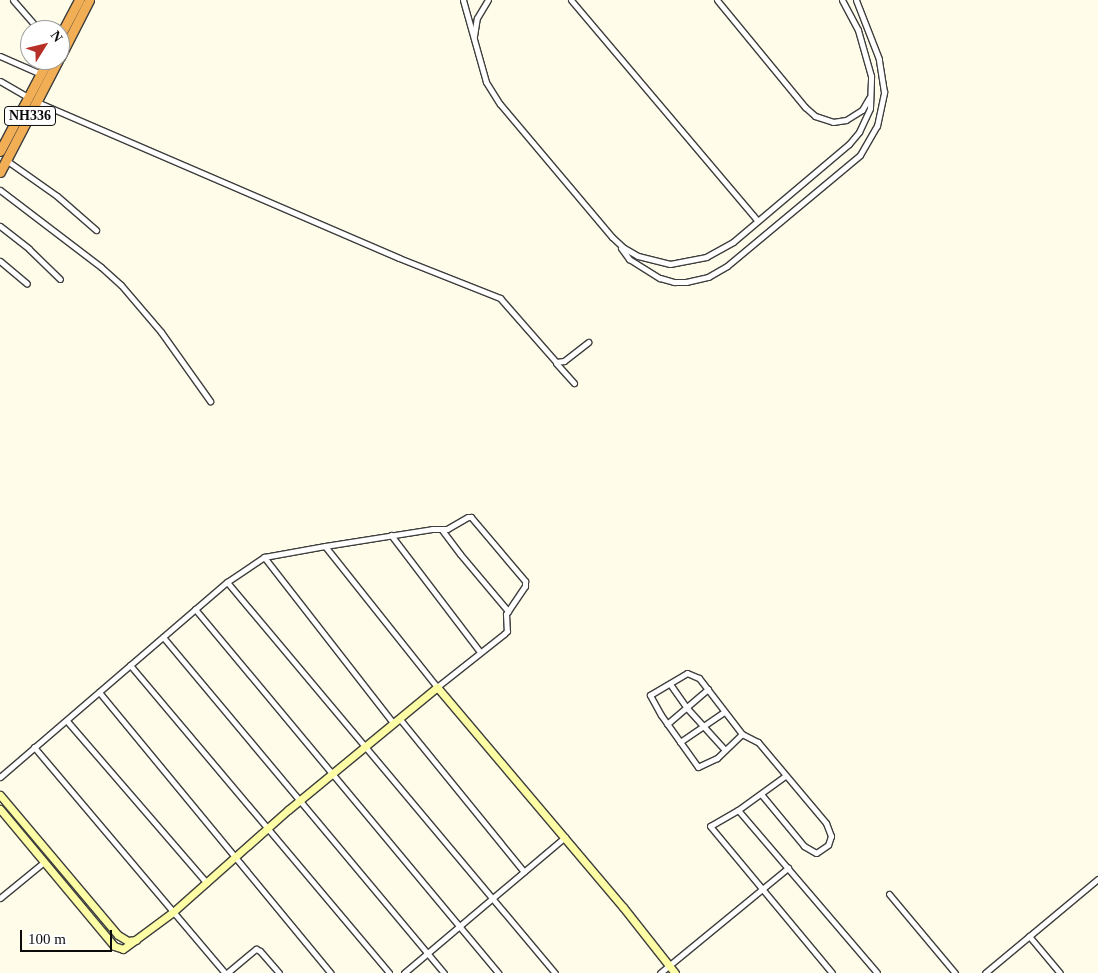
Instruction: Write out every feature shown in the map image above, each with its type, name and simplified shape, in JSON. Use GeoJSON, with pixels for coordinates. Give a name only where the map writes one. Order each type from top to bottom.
{"type":"FeatureCollection","features":[{"type":"Feature","properties":{"kind":"highway"},"geometry":{"type":"LineString","coordinates":[[68,20],[79,0]]}},
{"type":"Feature","properties":{"kind":"highway","name":"NH336"},"geometry":{"type":"LineString","coordinates":[[70,37],[89,0]]}},
{"type":"Feature","properties":{"kind":"highway","name":"NH336"},"geometry":{"type":"LineString","coordinates":[[0,151],[43,70]]}},
{"type":"Feature","properties":{"kind":"highway","name":"NH336"},"geometry":{"type":"LineString","coordinates":[[0,172],[53,70]]}},
{"type":"Feature","properties":{"kind":"street"},"geometry":{"type":"LineString","coordinates":[[13,0],[30,20]]}},
{"type":"Feature","properties":{"kind":"street"},"geometry":{"type":"LineString","coordinates":[[463,0],[476,52],[486,82],[494,97],[629,259],[660,278],[674,282],[708,277],[727,266],[851,163],[870,141],[882,109],[882,75],[871,36],[856,0]]}},
{"type":"Feature","properties":{"kind":"street"},"geometry":{"type":"LineString","coordinates":[[476,52],[475,26],[481,10],[488,0]]}},
{"type":"Feature","properties":{"kind":"street"},"geometry":{"type":"LineString","coordinates":[[571,0],[758,221]]}},
{"type":"Feature","properties":{"kind":"street"},"geometry":{"type":"LineString","coordinates":[[717,0],[815,116],[833,122],[846,120],[862,110],[870,95]]}},
{"type":"Feature","properties":{"kind":"street"},"geometry":{"type":"LineString","coordinates":[[612,237],[624,248],[646,259],[670,264],[706,257],[720,250],[758,221],[849,144],[866,120],[871,76],[858,30],[842,0]]}},
{"type":"Feature","properties":{"kind":"street"},"geometry":{"type":"LineString","coordinates":[[0,56],[41,74]]}},
{"type":"Feature","properties":{"kind":"street"},"geometry":{"type":"LineString","coordinates":[[0,81],[28,97]]}},
{"type":"Feature","properties":{"kind":"street"},"geometry":{"type":"LineString","coordinates":[[38,102],[398,258],[500,298],[574,383]]}},
{"type":"Feature","properties":{"kind":"street"},"geometry":{"type":"LineString","coordinates":[[6,160],[58,196],[96,230]]}},
{"type":"Feature","properties":{"kind":"street"},"geometry":{"type":"LineString","coordinates":[[0,190],[101,267],[121,285],[161,332],[210,401]]}},
{"type":"Feature","properties":{"kind":"street"},"geometry":{"type":"LineString","coordinates":[[0,226],[60,279]]}},
{"type":"Feature","properties":{"kind":"street"},"geometry":{"type":"LineString","coordinates":[[0,261],[27,284]]}},
{"type":"Feature","properties":{"kind":"street"},"geometry":{"type":"LineString","coordinates":[[556,362],[564,360],[588,342]]}},
{"type":"Feature","properties":{"kind":"street"},"geometry":{"type":"LineString","coordinates":[[0,777],[227,582],[264,557],[432,529],[447,530],[471,517],[525,581],[525,586],[508,610],[507,631],[332,773],[173,912],[122,949],[114,946],[0,808]]}},
{"type":"Feature","properties":{"kind":"street"},"geometry":{"type":"LineString","coordinates":[[442,530],[508,610]]}},
{"type":"Feature","properties":{"kind":"street"},"geometry":{"type":"LineString","coordinates":[[392,536],[480,652]]}},
{"type":"Feature","properties":{"kind":"street"},"geometry":{"type":"LineString","coordinates":[[325,546],[437,686],[565,838],[675,973]]}},
{"type":"Feature","properties":{"kind":"street"},"geometry":{"type":"LineString","coordinates":[[264,557],[396,721],[524,872]]}},
{"type":"Feature","properties":{"kind":"street"},"geometry":{"type":"LineString","coordinates":[[227,582],[555,973]]}},
{"type":"Feature","properties":{"kind":"street"},"geometry":{"type":"LineString","coordinates":[[195,609],[498,973]]}},
{"type":"Feature","properties":{"kind":"street"},"geometry":{"type":"LineString","coordinates":[[163,637],[444,973]]}},
{"type":"Feature","properties":{"kind":"street"},"geometry":{"type":"LineString","coordinates":[[130,665],[269,827],[389,973]]}},
{"type":"Feature","properties":{"kind":"street"},"geometry":{"type":"LineString","coordinates":[[742,734],[717,758],[698,767],[667,724],[650,696],[686,673],[699,678],[742,734],[758,742],[826,822],[831,836],[828,845],[816,853],[804,846],[761,794]]}},
{"type":"Feature","properties":{"kind":"street"},"geometry":{"type":"LineString","coordinates":[[670,684],[686,707],[725,750]]}},
{"type":"Feature","properties":{"kind":"street"},"geometry":{"type":"LineString","coordinates":[[667,724],[708,689]]}},
{"type":"Feature","properties":{"kind":"street"},"geometry":{"type":"LineString","coordinates":[[99,692],[331,973]]}},
{"type":"Feature","properties":{"kind":"street"},"geometry":{"type":"LineString","coordinates":[[680,742],[724,712]]}},
{"type":"Feature","properties":{"kind":"street"},"geometry":{"type":"LineString","coordinates":[[67,720],[207,883]]}},
{"type":"Feature","properties":{"kind":"street"},"geometry":{"type":"LineString","coordinates":[[34,747],[226,973],[256,949],[260,951],[279,973]]}},
{"type":"Feature","properties":{"kind":"street"},"geometry":{"type":"LineString","coordinates":[[786,776],[738,810],[710,826],[832,973]]}},
{"type":"Feature","properties":{"kind":"street"},"geometry":{"type":"LineString","coordinates":[[0,796],[118,936],[128,941],[136,940]]}},
{"type":"Feature","properties":{"kind":"street"},"geometry":{"type":"LineString","coordinates":[[738,810],[877,973]]}},
{"type":"Feature","properties":{"kind":"street"},"geometry":{"type":"LineString","coordinates":[[404,973],[565,838]]}},
{"type":"Feature","properties":{"kind":"street"},"geometry":{"type":"LineString","coordinates":[[39,855],[46,850]]}},
{"type":"Feature","properties":{"kind":"street"},"geometry":{"type":"LineString","coordinates":[[0,898],[44,862]]}},
{"type":"Feature","properties":{"kind":"street"},"geometry":{"type":"LineString","coordinates":[[660,973],[788,868]]}},
{"type":"Feature","properties":{"kind":"street"},"geometry":{"type":"LineString","coordinates":[[985,973],[1098,879]]}},
{"type":"Feature","properties":{"kind":"street"},"geometry":{"type":"LineString","coordinates":[[890,894],[955,973]]}},
{"type":"Feature","properties":{"kind":"street"},"geometry":{"type":"LineString","coordinates":[[1029,936],[1060,973]]}}]}
